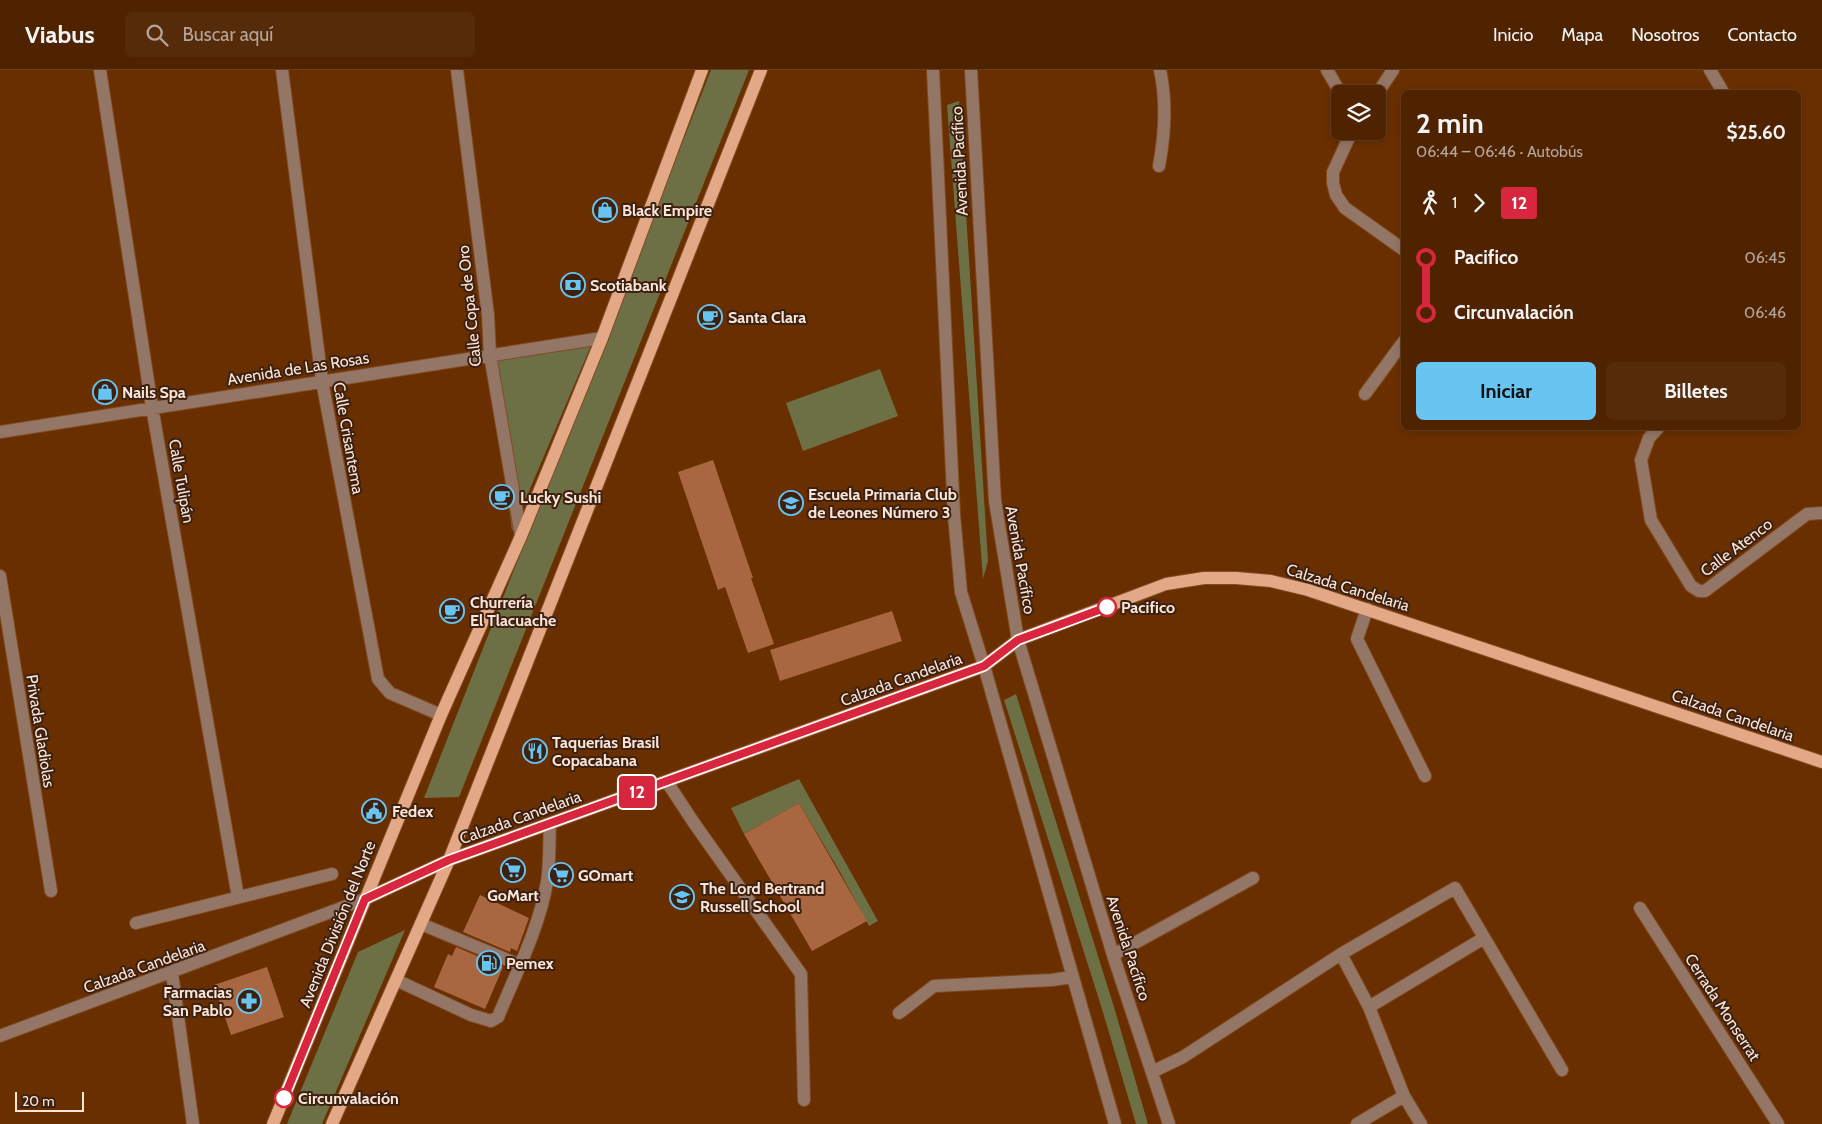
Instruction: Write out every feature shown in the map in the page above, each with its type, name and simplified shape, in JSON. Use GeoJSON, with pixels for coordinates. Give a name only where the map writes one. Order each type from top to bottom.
{"type":"FeatureCollection","features":[{"type":"Feature","properties":{"kind":"main road","name":"Avenida División del Norte"},"geometry":{"type":"LineString","coordinates":[[273,1124],[440,715],[521,536],[602,338],[702,70]]}},
{"type":"Feature","properties":{"kind":"main road"},"geometry":{"type":"LineString","coordinates":[[332,1124],[449,860],[761,70]]}},
{"type":"Feature","properties":{"kind":"main road","name":"Calzada Candelaria"},"geometry":{"type":"LineString","coordinates":[[365,899],[449,860],[984,666],[1018,640],[1166,584],[1204,578],[1272,581],[1308,590],[1822,762]]}},
{"type":"Feature","properties":{"kind":"street","name":"Calle Tulipán"},"geometry":{"type":"LineString","coordinates":[[100,70],[152,407],[238,897]]}},
{"type":"Feature","properties":{"kind":"street","name":"Calle Crisantema"},"geometry":{"type":"LineString","coordinates":[[282,70],[322,381],[378,679],[390,693],[440,715]]}},
{"type":"Feature","properties":{"kind":"street","name":"Calle Copa de Oro"},"geometry":{"type":"LineString","coordinates":[[457,70],[488,314],[490,355],[521,536]]}},
{"type":"Feature","properties":{"kind":"street","name":"Avenida Pacífico"},"geometry":{"type":"LineString","coordinates":[[935,70],[954,515],[961,592],[984,666],[1114,1124]]}},
{"type":"Feature","properties":{"kind":"street","name":"Avenida Pacífico"},"geometry":{"type":"LineString","coordinates":[[970,70],[995,502],[1018,640],[1113,955],[1168,1124]]}},
{"type":"Feature","properties":{"kind":"street"},"geometry":{"type":"LineString","coordinates":[[1160,70],[1164,90],[1164,142],[1160,166]]}},
{"type":"Feature","properties":{"kind":"street"},"geometry":{"type":"LineString","coordinates":[[1327,70],[1336,85]]}},
{"type":"Feature","properties":{"kind":"street"},"geometry":{"type":"LineString","coordinates":[[1383,85],[1393,70]]}},
{"type":"Feature","properties":{"kind":"street"},"geometry":{"type":"LineString","coordinates":[[1710,70],[1722,90]]}},
{"type":"Feature","properties":{"kind":"street"},"geometry":{"type":"LineString","coordinates":[[1348,140],[1333,172],[1333,184],[1336,195],[1345,208],[1401,248]]}},
{"type":"Feature","properties":{"kind":"street","name":"Avenida de Las Rosas"},"geometry":{"type":"LineString","coordinates":[[0,432],[602,338]]}},
{"type":"Feature","properties":{"kind":"street"},"geometry":{"type":"LineString","coordinates":[[1365,394],[1401,345]]}},
{"type":"Feature","properties":{"kind":"street","name":"Calle Atenco"},"geometry":{"type":"LineString","coordinates":[[1656,430],[1649,438],[1641,460],[1651,520],[1691,586],[1698,591],[1705,591],[1807,514],[1822,513]]}},
{"type":"Feature","properties":{"kind":"street","name":"Privada Gladiolas"},"geometry":{"type":"LineString","coordinates":[[0,576],[51,891]]}},
{"type":"Feature","properties":{"kind":"street"},"geometry":{"type":"LineString","coordinates":[[1368,609],[1357,639],[1424,776]]}},
{"type":"Feature","properties":{"kind":"street"},"geometry":{"type":"LineString","coordinates":[[667,782],[801,974],[804,1100]]}},
{"type":"Feature","properties":{"kind":"street"},"geometry":{"type":"LineString","coordinates":[[396,980],[471,1015],[491,1021],[498,1017],[533,934],[547,882],[550,824]]}},
{"type":"Feature","properties":{"kind":"street"},"geometry":{"type":"LineString","coordinates":[[136,923],[332,874]]}},
{"type":"Feature","properties":{"kind":"street"},"geometry":{"type":"LineString","coordinates":[[1113,955],[1253,878]]}},
{"type":"Feature","properties":{"kind":"street"},"geometry":{"type":"LineString","coordinates":[[1152,1072],[1182,1056],[1341,954],[1455,888],[1562,1070]]}},
{"type":"Feature","properties":{"kind":"street","name":"Calzada Candelaria"},"geometry":{"type":"LineString","coordinates":[[0,1036],[365,899]]}},
{"type":"Feature","properties":{"kind":"street","name":"Cerrada Monserrat"},"geometry":{"type":"LineString","coordinates":[[1640,908],[1778,1124]]}},
{"type":"Feature","properties":{"kind":"street"},"geometry":{"type":"LineString","coordinates":[[421,924],[520,966]]}},
{"type":"Feature","properties":{"kind":"street"},"geometry":{"type":"LineString","coordinates":[[1369,1007],[1484,938]]}},
{"type":"Feature","properties":{"kind":"street"},"geometry":{"type":"LineString","coordinates":[[1341,954],[1369,1007],[1404,1096],[1421,1124]]}},
{"type":"Feature","properties":{"kind":"street"},"geometry":{"type":"LineString","coordinates":[[172,973],[193,1124]]}},
{"type":"Feature","properties":{"kind":"street"},"geometry":{"type":"LineString","coordinates":[[900,1013],[934,986],[1052,980],[1072,977]]}},
{"type":"Feature","properties":{"kind":"street"},"geometry":{"type":"LineString","coordinates":[[1357,1124],[1404,1096]]}},
{"type":"Feature","properties":{"kind":"green space"},"geometry":{"type":"Polygon","coordinates":[[[711,70],[749,70],[459,797],[424,798],[711,70]]]}},
{"type":"Feature","properties":{"kind":"green space"},"geometry":{"type":"Polygon","coordinates":[[[959,101],[988,561],[983,579],[947,105],[959,101]]]}},
{"type":"Feature","properties":{"kind":"green space"},"geometry":{"type":"Polygon","coordinates":[[[593,341],[512,531],[491,356],[593,341]]]}},
{"type":"Feature","properties":{"kind":"green space"},"geometry":{"type":"Polygon","coordinates":[[[880,369],[898,416],[803,451],[786,403],[880,369]]]}},
{"type":"Feature","properties":{"kind":"green space"},"geometry":{"type":"Polygon","coordinates":[[[1016,694],[1114,1007],[1148,1124],[1136,1124],[1102,1009],[1004,700],[1016,694]]]}},
{"type":"Feature","properties":{"kind":"green space"},"geometry":{"type":"Polygon","coordinates":[[[799,779],[878,921],[869,926],[840,872],[799,803],[744,834],[731,808],[799,779]]]}},
{"type":"Feature","properties":{"kind":"green space"},"geometry":{"type":"Polygon","coordinates":[[[405,930],[322,1124],[287,1124],[358,952],[405,930]]]}},
{"type":"Feature","properties":{"kind":"building"},"geometry":{"type":"Polygon","coordinates":[[[713,460],[774,644],[748,653],[725,587],[718,590],[678,472],[713,460]]]}},
{"type":"Feature","properties":{"kind":"building"},"geometry":{"type":"Polygon","coordinates":[[[892,611],[902,641],[780,681],[770,650],[892,611]]]}},
{"type":"Feature","properties":{"kind":"building"},"geometry":{"type":"Polygon","coordinates":[[[799,803],[867,921],[812,951],[744,834],[799,803]]]}},
{"type":"Feature","properties":{"kind":"building"},"geometry":{"type":"Polygon","coordinates":[[[480,895],[529,918],[517,951],[511,948],[510,952],[463,932],[480,895]]]}},
{"type":"Feature","properties":{"kind":"building"},"geometry":{"type":"Polygon","coordinates":[[[456,947],[503,967],[485,1009],[434,987],[448,954],[452,956],[456,947]]]}},
{"type":"Feature","properties":{"kind":"building","name":"Farmacias San Pablo"},"geometry":{"type":"Polygon","coordinates":[[[267,967],[284,1017],[231,1035],[214,985],[267,967]]]}},
{"type":"Feature","properties":{"kind":"bus line","name":"12"},"geometry":{"type":"LineString","coordinates":[[284,1098],[365,899],[449,860],[984,666],[1018,640],[1107,607]]}},
{"type":"Feature","properties":{"kind":"place","name":"Black Empire"},"geometry":{"type":"Point","coordinates":[605,210]}},
{"type":"Feature","properties":{"kind":"place","name":"Scotiabank"},"geometry":{"type":"Point","coordinates":[573,285]}},
{"type":"Feature","properties":{"kind":"place","name":"Santa Clara"},"geometry":{"type":"Point","coordinates":[710,317]}},
{"type":"Feature","properties":{"kind":"place","name":"Nails Spa"},"geometry":{"type":"Point","coordinates":[105,392]}},
{"type":"Feature","properties":{"kind":"place","name":"Lucky Sushi"},"geometry":{"type":"Point","coordinates":[502,497]}},
{"type":"Feature","properties":{"kind":"place","name":"Escuela Primaria Club de Leones Número 3"},"geometry":{"type":"Point","coordinates":[791,503]}},
{"type":"Feature","properties":{"kind":"place","name":"Pacifico"},"geometry":{"type":"Point","coordinates":[1107,607]}},
{"type":"Feature","properties":{"kind":"place","name":"Churrería El Tlacuache"},"geometry":{"type":"Point","coordinates":[452,611]}},
{"type":"Feature","properties":{"kind":"place","name":"Taquerías Brasil Copacabana"},"geometry":{"type":"Point","coordinates":[535,751]}},
{"type":"Feature","properties":{"kind":"place","name":"Fedex"},"geometry":{"type":"Point","coordinates":[374,811]}},
{"type":"Feature","properties":{"kind":"place","name":"GoMart"},"geometry":{"type":"Point","coordinates":[513,870]}},
{"type":"Feature","properties":{"kind":"place","name":"GOmart"},"geometry":{"type":"Point","coordinates":[561,875]}},
{"type":"Feature","properties":{"kind":"place","name":"The Lord Bertrand Russell School"},"geometry":{"type":"Point","coordinates":[682,897]}},
{"type":"Feature","properties":{"kind":"place","name":"Pemex"},"geometry":{"type":"Point","coordinates":[489,963]}},
{"type":"Feature","properties":{"kind":"place","name":"Farmacias San Pablo"},"geometry":{"type":"Point","coordinates":[249,1001]}},
{"type":"Feature","properties":{"kind":"place","name":"Circunvalación"},"geometry":{"type":"Point","coordinates":[284,1098]}}]}
